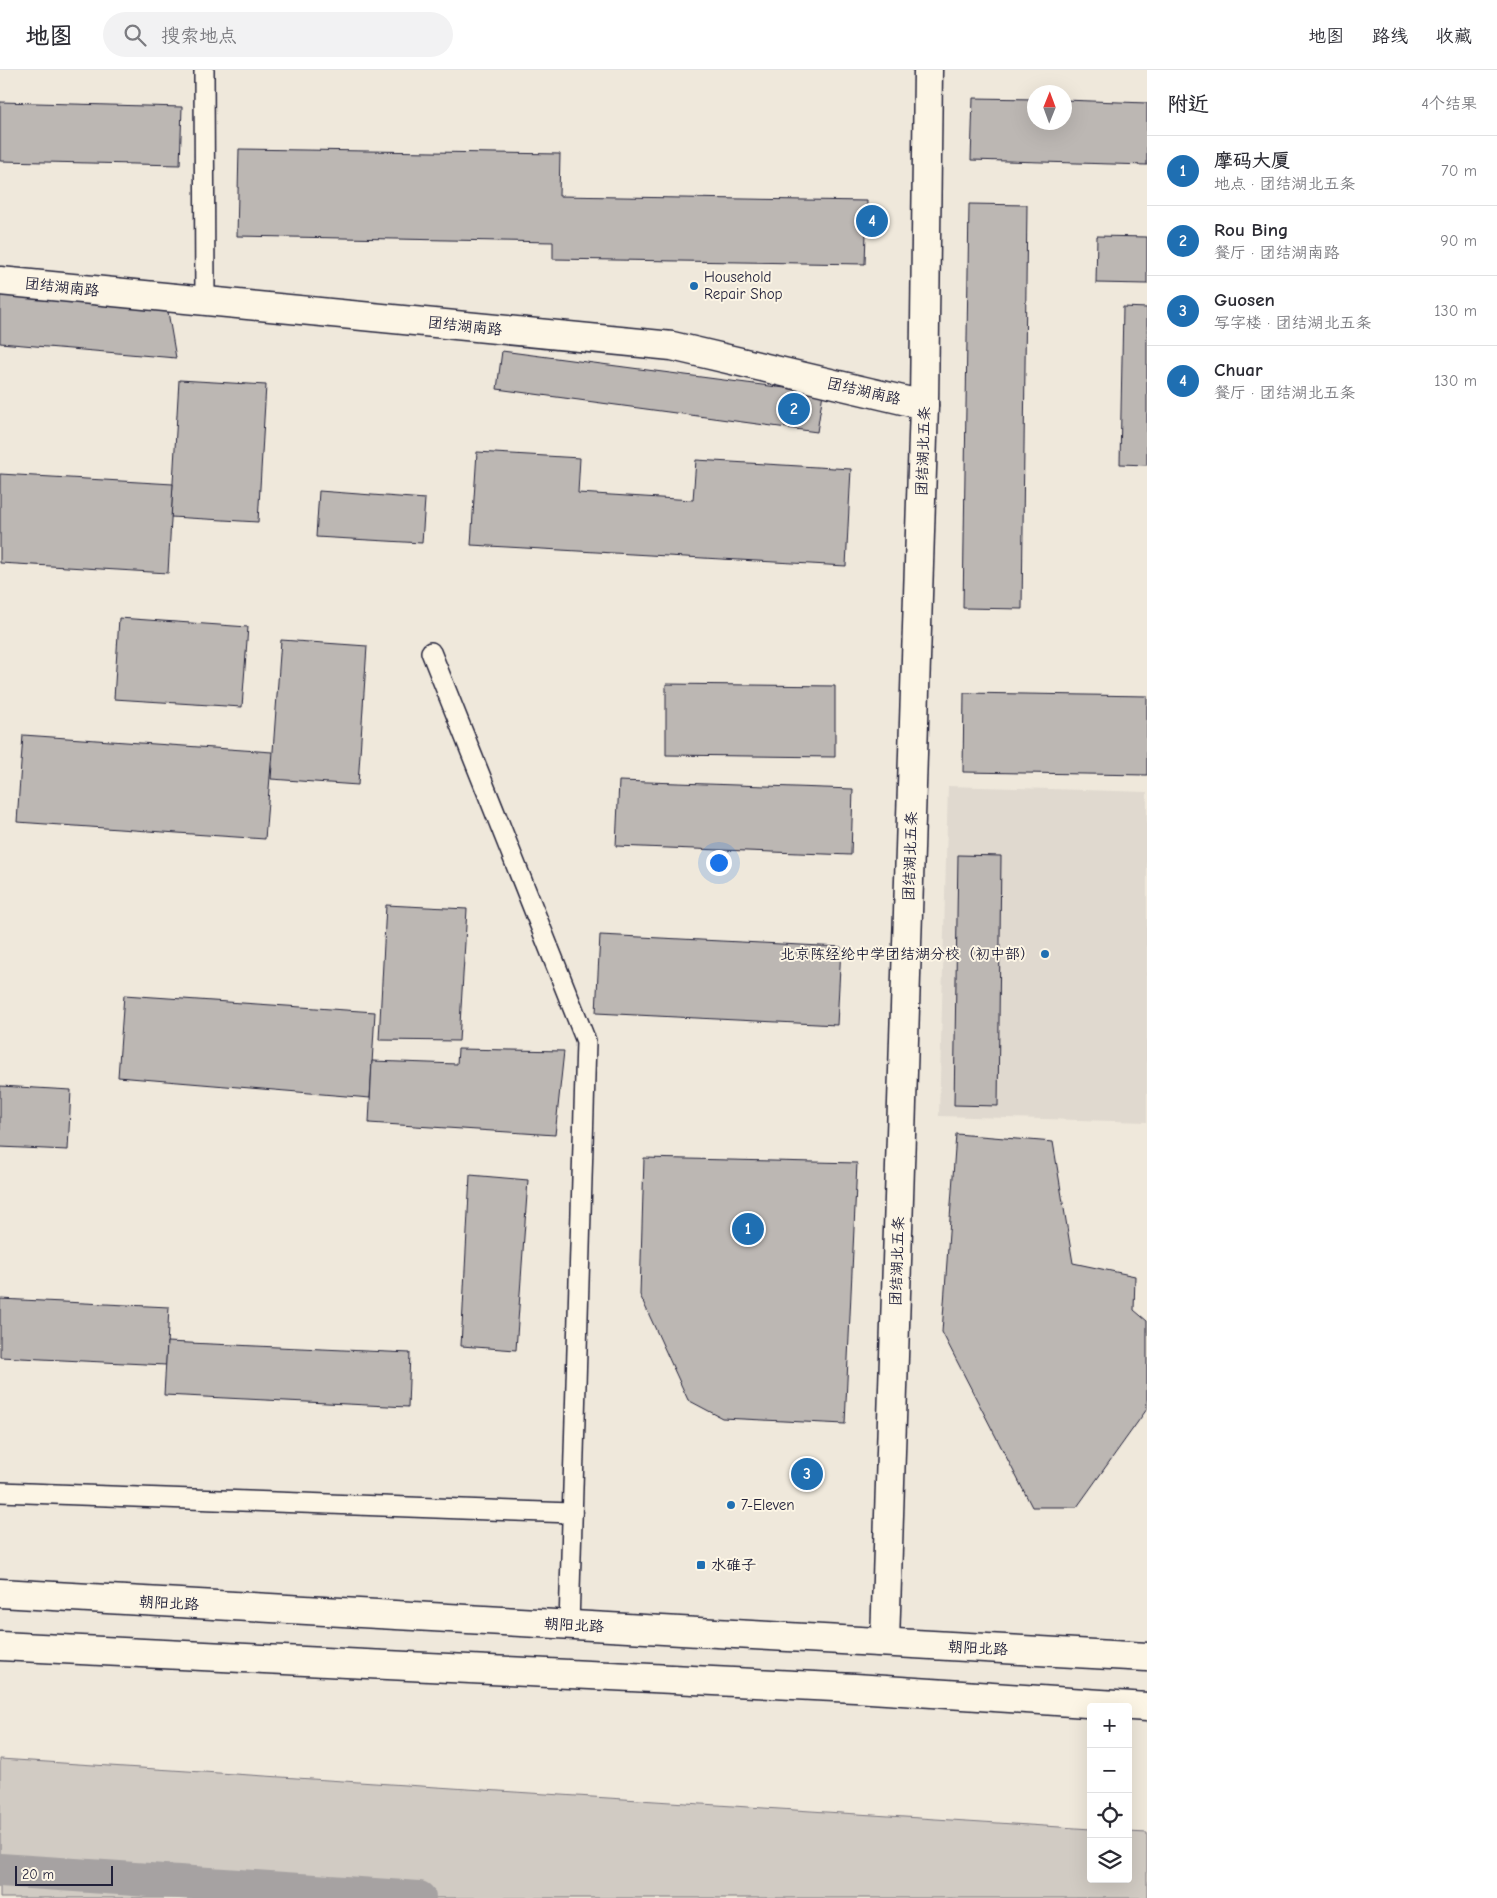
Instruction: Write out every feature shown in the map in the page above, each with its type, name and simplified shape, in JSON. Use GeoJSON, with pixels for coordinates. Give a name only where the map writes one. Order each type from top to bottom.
{"type":"FeatureCollection","features":[{"type":"Feature","properties":{"kind":"street","name":"团结湖北五条"},"geometry":{"type":"LineString","coordinates":[[885,1642],[924,405],[928,70]]}},
{"type":"Feature","properties":{"kind":"street","name":"团结湖南路"},"geometry":{"type":"LineString","coordinates":[[0,281],[672,346],[924,405]]}},
{"type":"Feature","properties":{"kind":"street","name":"朝阳北路"},"geometry":{"type":"LineString","coordinates":[[0,1593],[1147,1657]]}},
{"type":"Feature","properties":{"kind":"street"},"geometry":{"type":"LineString","coordinates":[[0,1646],[855,1688],[1147,1707]]}},
{"type":"Feature","properties":{"kind":"lane"},"geometry":{"type":"LineString","coordinates":[[204,70],[205,301]]}},
{"type":"Feature","properties":{"kind":"lane"},"geometry":{"type":"LineString","coordinates":[[431,652],[586,1041],[569,1625]]}},
{"type":"Feature","properties":{"kind":"lane"},"geometry":{"type":"LineString","coordinates":[[0,1492],[572,1513]]}},
{"type":"Feature","properties":{"kind":"shaded area","name":"北京陈经纶中学团结湖分校（初中部）"},"geometry":{"type":"Polygon","coordinates":[[[948,786],[1147,792],[1147,1122],[939,1116],[948,786]]]}},
{"type":"Feature","properties":{"kind":"shaded area"},"geometry":{"type":"Polygon","coordinates":[[[0,1759],[1087,1829],[1087,1883],[1132,1883],[1132,1832],[1147,1833],[1147,1898],[0,1898],[0,1759]]]}},
{"type":"Feature","properties":{"kind":"building"},"geometry":{"type":"Polygon","coordinates":[[[973,98],[1027,99],[1027,130],[1072,130],[1072,100],[1147,103],[1147,165],[971,160],[973,98]]]}},
{"type":"Feature","properties":{"kind":"building"},"geometry":{"type":"Polygon","coordinates":[[[0,102],[182,107],[180,165],[0,161],[0,102]]]}},
{"type":"Feature","properties":{"kind":"building"},"geometry":{"type":"Polygon","coordinates":[[[239,149],[560,154],[559,196],[867,201],[865,264],[553,259],[553,242],[237,236],[239,149]]]}},
{"type":"Feature","properties":{"kind":"building"},"geometry":{"type":"Polygon","coordinates":[[[969,204],[1027,205],[1022,609],[963,608],[969,204]]]}},
{"type":"Feature","properties":{"kind":"building"},"geometry":{"type":"Polygon","coordinates":[[[1097,236],[1147,237],[1147,284],[1096,283],[1097,236]]]}},
{"type":"Feature","properties":{"kind":"building"},"geometry":{"type":"Polygon","coordinates":[[[0,292],[167,306],[176,358],[0,343],[0,292]]]}},
{"type":"Feature","properties":{"kind":"building"},"geometry":{"type":"Polygon","coordinates":[[[1123,307],[1147,308],[1147,465],[1120,464],[1123,307]]]}},
{"type":"Feature","properties":{"kind":"building"},"geometry":{"type":"Polygon","coordinates":[[[502,351],[823,393],[817,432],[497,389],[502,351]]]}},
{"type":"Feature","properties":{"kind":"building"},"geometry":{"type":"Polygon","coordinates":[[[179,380],[266,385],[258,522],[171,517],[179,380]]]}},
{"type":"Feature","properties":{"kind":"building"},"geometry":{"type":"Polygon","coordinates":[[[477,452],[580,458],[578,493],[693,500],[696,460],[851,469],[846,566],[471,545],[477,452]]]}},
{"type":"Feature","properties":{"kind":"building"},"geometry":{"type":"Polygon","coordinates":[[[0,474],[173,484],[168,573],[0,563],[0,474]]]}},
{"type":"Feature","properties":{"kind":"building"},"geometry":{"type":"Polygon","coordinates":[[[319,491],[425,499],[422,543],[316,537],[319,491]]]}},
{"type":"Feature","properties":{"kind":"building"},"geometry":{"type":"Polygon","coordinates":[[[119,618],[248,627],[242,707],[114,699],[119,618]]]}},
{"type":"Feature","properties":{"kind":"building"},"geometry":{"type":"Polygon","coordinates":[[[281,640],[367,646],[358,785],[271,779],[281,640]]]}},
{"type":"Feature","properties":{"kind":"building"},"geometry":{"type":"Polygon","coordinates":[[[666,684],[835,686],[835,757],[666,755],[666,684]]]}},
{"type":"Feature","properties":{"kind":"building"},"geometry":{"type":"Polygon","coordinates":[[[964,693],[1147,696],[1147,775],[963,772],[964,693]]]}},
{"type":"Feature","properties":{"kind":"building"},"geometry":{"type":"Polygon","coordinates":[[[23,735],[272,752],[265,839],[17,822],[23,735]]]}},
{"type":"Feature","properties":{"kind":"building"},"geometry":{"type":"Polygon","coordinates":[[[619,781],[853,789],[851,855],[616,846],[619,781]]]}},
{"type":"Feature","properties":{"kind":"building"},"geometry":{"type":"Polygon","coordinates":[[[958,855],[1001,856],[998,1106],[954,1105],[958,855]]]}},
{"type":"Feature","properties":{"kind":"building"},"geometry":{"type":"Polygon","coordinates":[[[386,905],[467,909],[459,1041],[379,1040],[386,905]]]}},
{"type":"Feature","properties":{"kind":"building"},"geometry":{"type":"Polygon","coordinates":[[[600,935],[841,947],[837,1025],[596,1013],[600,935]]]}},
{"type":"Feature","properties":{"kind":"building"},"geometry":{"type":"Polygon","coordinates":[[[124,995],[375,1012],[370,1098],[118,1077],[124,995]]]}},
{"type":"Feature","properties":{"kind":"building"},"geometry":{"type":"Polygon","coordinates":[[[458,1049],[564,1051],[555,1135],[369,1123],[372,1061],[457,1064],[458,1049]]]}},
{"type":"Feature","properties":{"kind":"building"},"geometry":{"type":"Polygon","coordinates":[[[0,1086],[71,1090],[68,1150],[0,1147],[0,1086]]]}},
{"type":"Feature","properties":{"kind":"building"},"geometry":{"type":"Polygon","coordinates":[[[956,1134],[1053,1142],[1073,1263],[1135,1276],[1134,1310],[1147,1321],[1147,1409],[1077,1507],[1032,1507],[942,1332],[956,1134]]]}},
{"type":"Feature","properties":{"kind":"building"},"geometry":{"type":"Polygon","coordinates":[[[644,1158],[857,1163],[845,1424],[722,1418],[688,1400],[640,1295],[644,1158]]]}},
{"type":"Feature","properties":{"kind":"building"},"geometry":{"type":"Polygon","coordinates":[[[470,1175],[528,1180],[516,1350],[461,1346],[470,1175]]]}},
{"type":"Feature","properties":{"kind":"building"},"geometry":{"type":"Polygon","coordinates":[[[0,1299],[169,1307],[166,1365],[0,1357],[0,1299]]]}},
{"type":"Feature","properties":{"kind":"building"},"geometry":{"type":"Polygon","coordinates":[[[167,1342],[410,1353],[408,1407],[164,1395],[167,1342]]]}},
{"type":"Feature","properties":{"kind":"waterway"},"geometry":{"type":"LineString","coordinates":[[0,1870],[419,1898]]}},
{"type":"Feature","properties":{"kind":"place","name":"Chuar"},"geometry":{"type":"Point","coordinates":[872,221]}},
{"type":"Feature","properties":{"kind":"place","name":"Household Repair Shop"},"geometry":{"type":"Point","coordinates":[694,286]}},
{"type":"Feature","properties":{"kind":"place","name":"Rou Bing"},"geometry":{"type":"Point","coordinates":[794,409]}},
{"type":"Feature","properties":{"kind":"place","name":"北京陈经纶中学团结湖分校（初中部）"},"geometry":{"type":"Point","coordinates":[1045,954]}},
{"type":"Feature","properties":{"kind":"place","name":"摩码大厦"},"geometry":{"type":"Point","coordinates":[748,1229]}},
{"type":"Feature","properties":{"kind":"place","name":"Guosen"},"geometry":{"type":"Point","coordinates":[807,1474]}},
{"type":"Feature","properties":{"kind":"place","name":"7-Eleven"},"geometry":{"type":"Point","coordinates":[731,1505]}},
{"type":"Feature","properties":{"kind":"place","name":"水碓子"},"geometry":{"type":"Point","coordinates":[701,1565]}}]}
